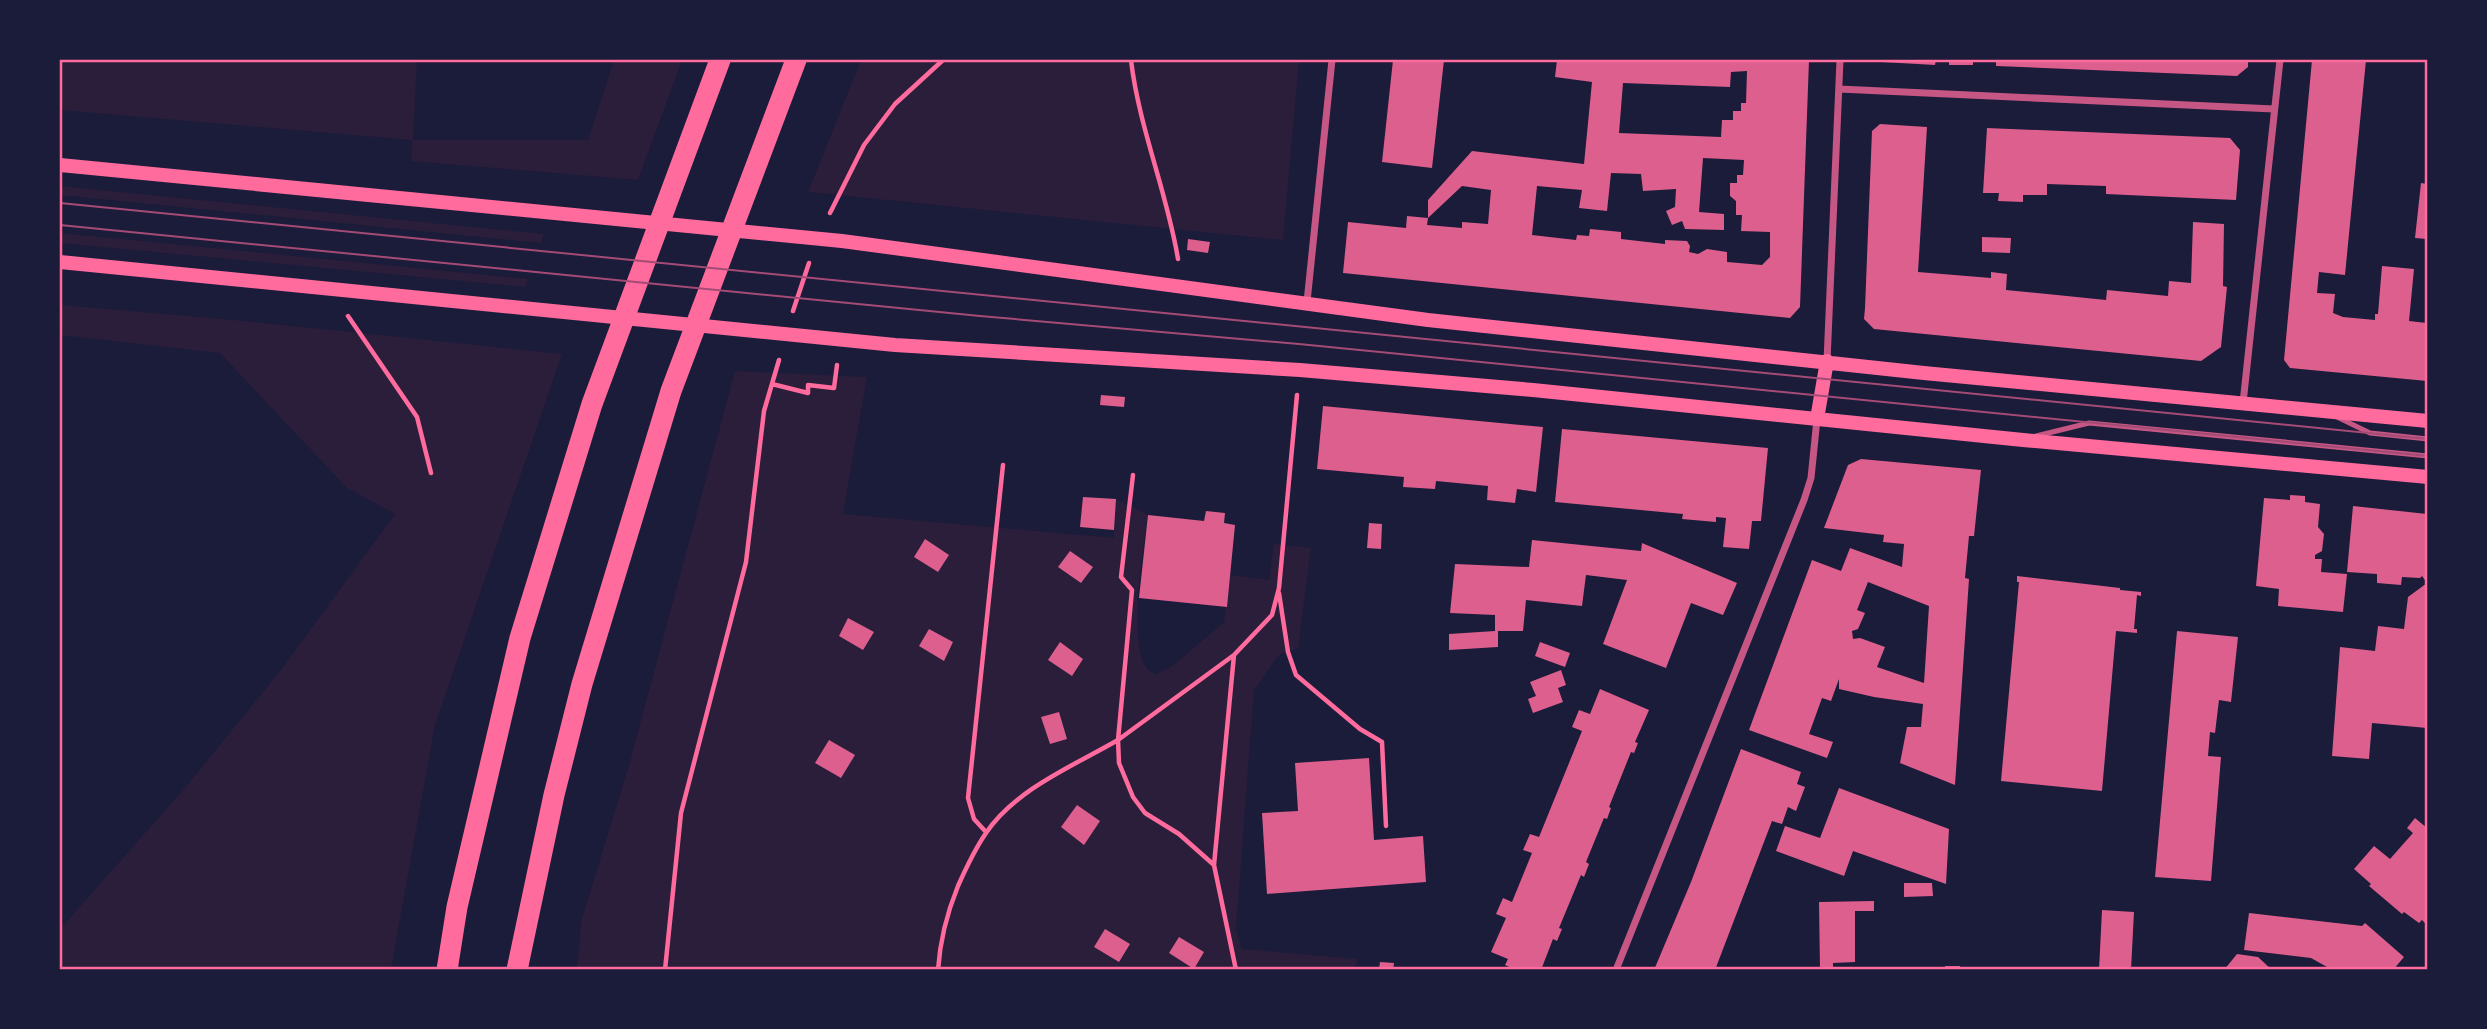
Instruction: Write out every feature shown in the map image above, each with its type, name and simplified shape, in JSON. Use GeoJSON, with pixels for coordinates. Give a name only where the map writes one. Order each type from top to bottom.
{"type":"FeatureCollection","features":[{"type":"Feature","properties":{"kind":"highway"},"geometry":{"type":"LineString","coordinates":[[447,970],[457,907],[520,638],[592,404],[720,60]]}},
{"type":"Feature","properties":{"kind":"highway"},"geometry":{"type":"LineString","coordinates":[[517,970],[554,795],[582,684],[671,391],[796,60]]}},
{"type":"Feature","properties":{"kind":"main road"},"geometry":{"type":"LineString","coordinates":[[60,165],[842,241],[1428,320],[2427,421]]}},
{"type":"Feature","properties":{"kind":"main road"},"geometry":{"type":"LineString","coordinates":[[60,262],[895,345],[1300,370],[1533,390],[2023,440],[2427,477]]}},
{"type":"Feature","properties":{"kind":"main road"},"geometry":{"type":"LineString","coordinates":[[1817,419],[1827,361]]}},
{"type":"Feature","properties":{"kind":"street"},"geometry":{"type":"LineString","coordinates":[[1307,302],[1332,60]]}},
{"type":"Feature","properties":{"kind":"street"},"geometry":{"type":"LineString","coordinates":[[1827,361],[1840,60]]}},
{"type":"Feature","properties":{"kind":"street"},"geometry":{"type":"LineString","coordinates":[[2243,403],[2280,60]]}},
{"type":"Feature","properties":{"kind":"street"},"geometry":{"type":"LineString","coordinates":[[1839,89],[2274,109]]}},
{"type":"Feature","properties":{"kind":"street"},"geometry":{"type":"LineString","coordinates":[[1616,970],[1804,500],[1811,478],[1817,419]]}},
{"type":"Feature","properties":{"kind":"lane"},"geometry":{"type":"LineString","coordinates":[[2325,411],[2370,433],[2427,439]]}},
{"type":"Feature","properties":{"kind":"lane"},"geometry":{"type":"LineString","coordinates":[[2023,440],[2089,423],[2427,456]]}},
{"type":"Feature","properties":{"kind":"path"},"geometry":{"type":"LineString","coordinates":[[828,217],[864,145],[895,104],[943,60]]}},
{"type":"Feature","properties":{"kind":"path"},"geometry":{"type":"LineString","coordinates":[[1131,60],[1137,101],[1173,231]]}},
{"type":"Feature","properties":{"kind":"path"},"geometry":{"type":"LineString","coordinates":[[792,312],[814,253]]}},
{"type":"Feature","properties":{"kind":"path"},"geometry":{"type":"LineString","coordinates":[[349,291],[348,316],[417,417],[431,473]]}},
{"type":"Feature","properties":{"kind":"path"},"geometry":{"type":"LineString","coordinates":[[665,970],[681,813],[746,562],[764,411],[782,348]]}},
{"type":"Feature","properties":{"kind":"path"},"geometry":{"type":"LineString","coordinates":[[938,970],[947,913],[986,832],[1010,807],[1040,785],[1118,740],[1234,655],[1272,615],[1279,588],[1300,370]]}},
{"type":"Feature","properties":{"kind":"path"},"geometry":{"type":"LineString","coordinates":[[772,384],[808,393],[808,385],[834,388]]}},
{"type":"Feature","properties":{"kind":"path"},"geometry":{"type":"LineString","coordinates":[[986,832],[974,819],[968,798],[1003,465]]}},
{"type":"Feature","properties":{"kind":"path"},"geometry":{"type":"LineString","coordinates":[[1133,475],[1121,576],[1132,590],[1118,740],[1119,763],[1133,797],[1144,813],[1179,834],[1214,866]]}},
{"type":"Feature","properties":{"kind":"path"},"geometry":{"type":"LineString","coordinates":[[1279,588],[1289,652],[1296,675],[1360,729],[1382,743],[1386,826]]}},
{"type":"Feature","properties":{"kind":"path"},"geometry":{"type":"LineString","coordinates":[[1234,655],[1214,866],[1236,970]]}},
{"type":"Feature","properties":{"kind":"shaded area"},"geometry":{"type":"Polygon","coordinates":[[[60,60],[417,60],[413,140],[588,140],[614,60],[682,60],[638,180],[411,161],[412,140],[60,110],[60,60]]]}},
{"type":"Feature","properties":{"kind":"shaded area"},"geometry":{"type":"Polygon","coordinates":[[[861,60],[1299,61],[1283,240],[808,192],[861,60]]]}},
{"type":"Feature","properties":{"kind":"shaded area"},"geometry":{"type":"Polygon","coordinates":[[[60,186],[544,234],[541,243],[60,195],[60,186]]]}},
{"type":"Feature","properties":{"kind":"shaded area"},"geometry":{"type":"Polygon","coordinates":[[[60,233],[528,279],[525,287],[60,243],[60,233]]]}},
{"type":"Feature","properties":{"kind":"shaded area"},"geometry":{"type":"Polygon","coordinates":[[[60,305],[562,354],[435,725],[391,969],[60,969],[60,929],[184,789],[281,670],[395,514],[347,488],[220,353],[60,335],[60,305]]]}},
{"type":"Feature","properties":{"kind":"shaded area"},"geometry":{"type":"Polygon","coordinates":[[[735,371],[867,377],[843,514],[1114,538],[1116,499],[1148,515],[1137,612],[1144,664],[1156,675],[1175,664],[1224,622],[1230,575],[1269,580],[1274,544],[1311,548],[1298,648],[1279,655],[1254,690],[1236,929],[1242,949],[1358,959],[1354,969],[577,970],[581,922],[629,765],[735,371]]]}},
{"type":"Feature","properties":{"kind":"building"},"geometry":{"type":"Polygon","coordinates":[[[1393,60],[1444,60],[1432,168],[1382,162],[1393,60]]]}},
{"type":"Feature","properties":{"kind":"building"},"geometry":{"type":"Polygon","coordinates":[[[1557,60],[1809,60],[1800,307],[1790,318],[1343,273],[1348,222],[1406,228],[1407,216],[1428,218],[1428,200],[1472,151],[1584,164],[1592,82],[1555,77],[1557,60]],[[1747,71],[1731,72],[1730,87],[1623,83],[1619,133],[1721,137],[1722,120],[1733,120],[1733,111],[1741,111],[1741,103],[1746,103],[1747,71]],[[1703,158],[1699,212],[1724,214],[1724,230],[1685,229],[1682,221],[1672,225],[1666,211],[1675,207],[1676,189],[1643,191],[1641,174],[1611,173],[1607,211],[1579,208],[1582,190],[1537,186],[1532,235],[1576,240],[1577,235],[1589,236],[1590,229],[1621,232],[1621,239],[1665,244],[1665,240],[1687,241],[1689,252],[1698,254],[1707,249],[1727,252],[1727,262],[1762,265],[1770,257],[1770,232],[1741,231],[1742,215],[1736,215],[1736,201],[1730,196],[1730,183],[1737,183],[1737,175],[1743,175],[1744,160],[1703,158]],[[1462,186],[1428,218],[1427,225],[1462,228],[1462,222],[1488,224],[1491,190],[1462,186]]]}},
{"type":"Feature","properties":{"kind":"building"},"geometry":{"type":"Polygon","coordinates":[[[1879,60],[1936,60],[1935,65],[1879,60]]]}},
{"type":"Feature","properties":{"kind":"building"},"geometry":{"type":"Polygon","coordinates":[[[1949,60],[1973,60],[1973,65],[1949,65],[1949,60]]]}},
{"type":"Feature","properties":{"kind":"building"},"geometry":{"type":"Polygon","coordinates":[[[1996,60],[2248,60],[2248,67],[2237,76],[1996,66],[1996,60]]]}},
{"type":"Feature","properties":{"kind":"building"},"geometry":{"type":"Polygon","coordinates":[[[2312,60],[2366,60],[2345,275],[2319,272],[2317,293],[2335,294],[2333,313],[2343,317],[2375,320],[2375,314],[2378,314],[2382,266],[2414,269],[2409,321],[2427,323],[2427,381],[2290,368],[2284,360],[2312,60]]]}},
{"type":"Feature","properties":{"kind":"building"},"geometry":{"type":"Polygon","coordinates":[[[1880,124],[1927,127],[1918,272],[1991,278],[1991,272],[2007,274],[2006,290],[2106,300],[2107,290],[2168,296],[2169,281],[2191,283],[2193,222],[2224,224],[2223,286],[2227,287],[2221,347],[2201,361],[1874,329],[1864,319],[1872,131],[1880,124]]]}},
{"type":"Feature","properties":{"kind":"building"},"geometry":{"type":"Polygon","coordinates":[[[1987,128],[2230,138],[2240,150],[2236,200],[2106,194],[2106,186],[2047,184],[2047,195],[2023,195],[2023,202],[1998,201],[1999,193],[1983,193],[1987,128]]]}},
{"type":"Feature","properties":{"kind":"building"},"geometry":{"type":"Polygon","coordinates":[[[2421,183],[2427,184],[2427,239],[2415,238],[2421,183]]]}},
{"type":"Feature","properties":{"kind":"building"},"geometry":{"type":"Polygon","coordinates":[[[1982,237],[2011,238],[2010,253],[1982,252],[1982,237]]]}},
{"type":"Feature","properties":{"kind":"building"},"geometry":{"type":"Polygon","coordinates":[[[1188,239],[1210,242],[1208,253],[1187,250],[1188,239]]]}},
{"type":"Feature","properties":{"kind":"building"},"geometry":{"type":"Polygon","coordinates":[[[1101,395],[1125,397],[1124,407],[1100,405],[1101,395]]]}},
{"type":"Feature","properties":{"kind":"building"},"geometry":{"type":"Polygon","coordinates":[[[1323,406],[1543,427],[1536,492],[1517,489],[1515,503],[1487,500],[1488,486],[1436,481],[1435,489],[1403,487],[1404,477],[1317,469],[1323,406]]]}},
{"type":"Feature","properties":{"kind":"building"},"geometry":{"type":"Polygon","coordinates":[[[1562,429],[1768,448],[1761,521],[1752,521],[1749,549],[1723,547],[1726,518],[1716,517],[1716,522],[1682,519],[1683,514],[1555,502],[1562,429]]]}},
{"type":"Feature","properties":{"kind":"building"},"geometry":{"type":"Polygon","coordinates":[[[1861,459],[1981,470],[1974,536],[1969,536],[1965,578],[1969,579],[1955,785],[1900,763],[1907,727],[1921,727],[1923,704],[1839,689],[1839,679],[1831,701],[1822,698],[1809,734],[1833,742],[1827,758],[1749,730],[1812,560],[1841,571],[1850,548],[1902,567],[1904,544],[1883,542],[1884,535],[1824,528],[1848,465],[1861,459]],[[1868,582],[1857,610],[1865,613],[1858,629],[1852,631],[1853,639],[1860,638],[1885,647],[1877,667],[1924,683],[1929,606],[1868,582]]]}},
{"type":"Feature","properties":{"kind":"building"},"geometry":{"type":"Polygon","coordinates":[[[2290,495],[2305,496],[2305,502],[2320,504],[2318,527],[2324,534],[2322,551],[2315,555],[2315,559],[2322,559],[2321,572],[2347,574],[2343,612],[2278,606],[2279,589],[2256,586],[2264,498],[2290,500],[2290,495]]]}},
{"type":"Feature","properties":{"kind":"building"},"geometry":{"type":"Polygon","coordinates":[[[1083,497],[1116,499],[1114,530],[1080,527],[1083,497]]]}},
{"type":"Feature","properties":{"kind":"building"},"geometry":{"type":"Polygon","coordinates":[[[2353,506],[2427,514],[2427,583],[2422,576],[2402,577],[2401,585],[2377,583],[2377,574],[2347,572],[2353,506]]]}},
{"type":"Feature","properties":{"kind":"building"},"geometry":{"type":"Polygon","coordinates":[[[1206,511],[1225,513],[1224,523],[1235,525],[1227,607],[1139,598],[1148,515],[1204,521],[1206,511]]]}},
{"type":"Feature","properties":{"kind":"building"},"geometry":{"type":"Polygon","coordinates":[[[1369,523],[1382,524],[1381,549],[1367,548],[1369,523]]]}},
{"type":"Feature","properties":{"kind":"building"},"geometry":{"type":"Polygon","coordinates":[[[925,539],[949,555],[938,572],[914,557],[925,539]]]}},
{"type":"Feature","properties":{"kind":"building"},"geometry":{"type":"Polygon","coordinates":[[[1532,540],[1641,551],[1642,543],[1737,583],[1723,615],[1691,603],[1666,668],[1603,644],[1627,580],[1586,575],[1582,606],[1526,600],[1523,631],[1498,631],[1498,647],[1449,650],[1449,634],[1495,631],[1495,615],[1450,613],[1455,564],[1529,567],[1532,540]]]}},
{"type":"Feature","properties":{"kind":"building"},"geometry":{"type":"Polygon","coordinates":[[[1070,551],[1093,567],[1081,583],[1058,567],[1070,551]]]}},
{"type":"Feature","properties":{"kind":"building"},"geometry":{"type":"Polygon","coordinates":[[[2017,576],[2141,592],[2141,596],[2137,595],[2134,629],[2137,629],[2137,633],[2116,631],[2102,791],[2001,781],[2019,582],[2017,576]]]}},
{"type":"Feature","properties":{"kind":"building"},"geometry":{"type":"Polygon","coordinates":[[[2427,583],[2427,728],[2372,723],[2369,759],[2332,756],[2340,647],[2375,651],[2378,626],[2404,629],[2408,597],[2427,583]]]}},
{"type":"Feature","properties":{"kind":"building"},"geometry":{"type":"Polygon","coordinates":[[[848,618],[874,632],[863,650],[839,636],[848,618]]]}},
{"type":"Feature","properties":{"kind":"building"},"geometry":{"type":"Polygon","coordinates":[[[929,629],[953,642],[944,661],[919,646],[929,629]]]}},
{"type":"Feature","properties":{"kind":"building"},"geometry":{"type":"Polygon","coordinates":[[[2177,631],[2238,637],[2231,702],[2219,700],[2215,733],[2210,732],[2208,756],[2221,757],[2211,881],[2155,877],[2177,631]]]}},
{"type":"Feature","properties":{"kind":"building"},"geometry":{"type":"Polygon","coordinates":[[[1060,642],[1083,659],[1072,676],[1048,660],[1060,642]]]}},
{"type":"Feature","properties":{"kind":"building"},"geometry":{"type":"Polygon","coordinates":[[[1540,642],[1570,653],[1565,667],[1535,656],[1540,642]]]}},
{"type":"Feature","properties":{"kind":"building"},"geometry":{"type":"Polygon","coordinates":[[[1561,670],[1566,685],[1558,688],[1563,702],[1533,713],[1528,699],[1536,696],[1530,682],[1561,670]]]}},
{"type":"Feature","properties":{"kind":"building"},"geometry":{"type":"Polygon","coordinates":[[[1600,689],[1649,710],[1635,742],[1638,743],[1634,753],[1631,752],[1609,807],[1611,808],[1607,819],[1604,818],[1586,862],[1589,864],[1584,877],[1581,875],[1559,928],[1562,929],[1557,941],[1553,939],[1541,970],[1516,970],[1505,965],[1508,959],[1491,952],[1506,918],[1496,914],[1503,898],[1512,902],[1532,853],[1523,850],[1530,834],[1539,837],[1582,731],[1572,727],[1579,710],[1590,714],[1600,689]]]}},
{"type":"Feature","properties":{"kind":"building"},"geometry":{"type":"Polygon","coordinates":[[[1059,712],[1067,739],[1050,744],[1041,717],[1059,712]]]}},
{"type":"Feature","properties":{"kind":"building"},"geometry":{"type":"Polygon","coordinates":[[[829,740],[855,755],[841,778],[815,763],[829,740]]]}},
{"type":"Feature","properties":{"kind":"building"},"geometry":{"type":"Polygon","coordinates":[[[1741,749],[1801,772],[1797,784],[1805,787],[1796,811],[1788,807],[1782,824],[1772,821],[1715,970],[1654,970],[1691,882],[1741,749]]]}},
{"type":"Feature","properties":{"kind":"building"},"geometry":{"type":"Polygon","coordinates":[[[1369,758],[1374,840],[1423,836],[1426,882],[1267,894],[1262,813],[1298,811],[1295,763],[1369,758]]]}},
{"type":"Feature","properties":{"kind":"building"},"geometry":{"type":"Polygon","coordinates":[[[1839,788],[1949,829],[1946,884],[1853,851],[1844,876],[1776,851],[1785,826],[1820,838],[1839,788]]]}},
{"type":"Feature","properties":{"kind":"building"},"geometry":{"type":"Polygon","coordinates":[[[1077,805],[1100,821],[1084,845],[1061,827],[1077,805]]]}},
{"type":"Feature","properties":{"kind":"building"},"geometry":{"type":"Polygon","coordinates":[[[2415,818],[2427,828],[2427,925],[2422,920],[2419,923],[2404,912],[2402,914],[2369,886],[2371,884],[2354,869],[2374,846],[2390,859],[2413,833],[2407,828],[2415,818]]]}},
{"type":"Feature","properties":{"kind":"building"},"geometry":{"type":"Polygon","coordinates":[[[1904,883],[1932,883],[1933,896],[1904,897],[1904,883]]]}},
{"type":"Feature","properties":{"kind":"building"},"geometry":{"type":"Polygon","coordinates":[[[1874,901],[1874,911],[1855,911],[1855,962],[1833,963],[1833,970],[1820,970],[1819,902],[1874,901]]]}},
{"type":"Feature","properties":{"kind":"building"},"geometry":{"type":"Polygon","coordinates":[[[2102,910],[2134,912],[2131,970],[2099,970],[2102,910]]]}},
{"type":"Feature","properties":{"kind":"building"},"geometry":{"type":"Polygon","coordinates":[[[2249,913],[2362,926],[2365,923],[2404,957],[2393,970],[2325,970],[2327,967],[2311,958],[2244,950],[2249,913]]]}},
{"type":"Feature","properties":{"kind":"building"},"geometry":{"type":"Polygon","coordinates":[[[1105,929],[1130,944],[1119,962],[1094,947],[1105,929]]]}},
{"type":"Feature","properties":{"kind":"building"},"geometry":{"type":"Polygon","coordinates":[[[1179,937],[1204,952],[1194,969],[1169,953],[1179,937]]]}},
{"type":"Feature","properties":{"kind":"building"},"geometry":{"type":"Polygon","coordinates":[[[2237,954],[2258,957],[2272,970],[2224,970],[2237,954]]]}},
{"type":"Feature","properties":{"kind":"building"},"geometry":{"type":"Polygon","coordinates":[[[1380,962],[1394,963],[1393,970],[1379,970],[1380,962]]]}},
{"type":"Feature","properties":{"kind":"building"},"geometry":{"type":"Polygon","coordinates":[[[1945,966],[1960,966],[1961,970],[1945,970],[1945,966]]]}},
{"type":"Feature","properties":{"kind":"tram line"},"geometry":{"type":"LineString","coordinates":[[60,203],[2428,439]]}},
{"type":"Feature","properties":{"kind":"tram line"},"geometry":{"type":"LineString","coordinates":[[60,225],[2428,456]]}}]}
